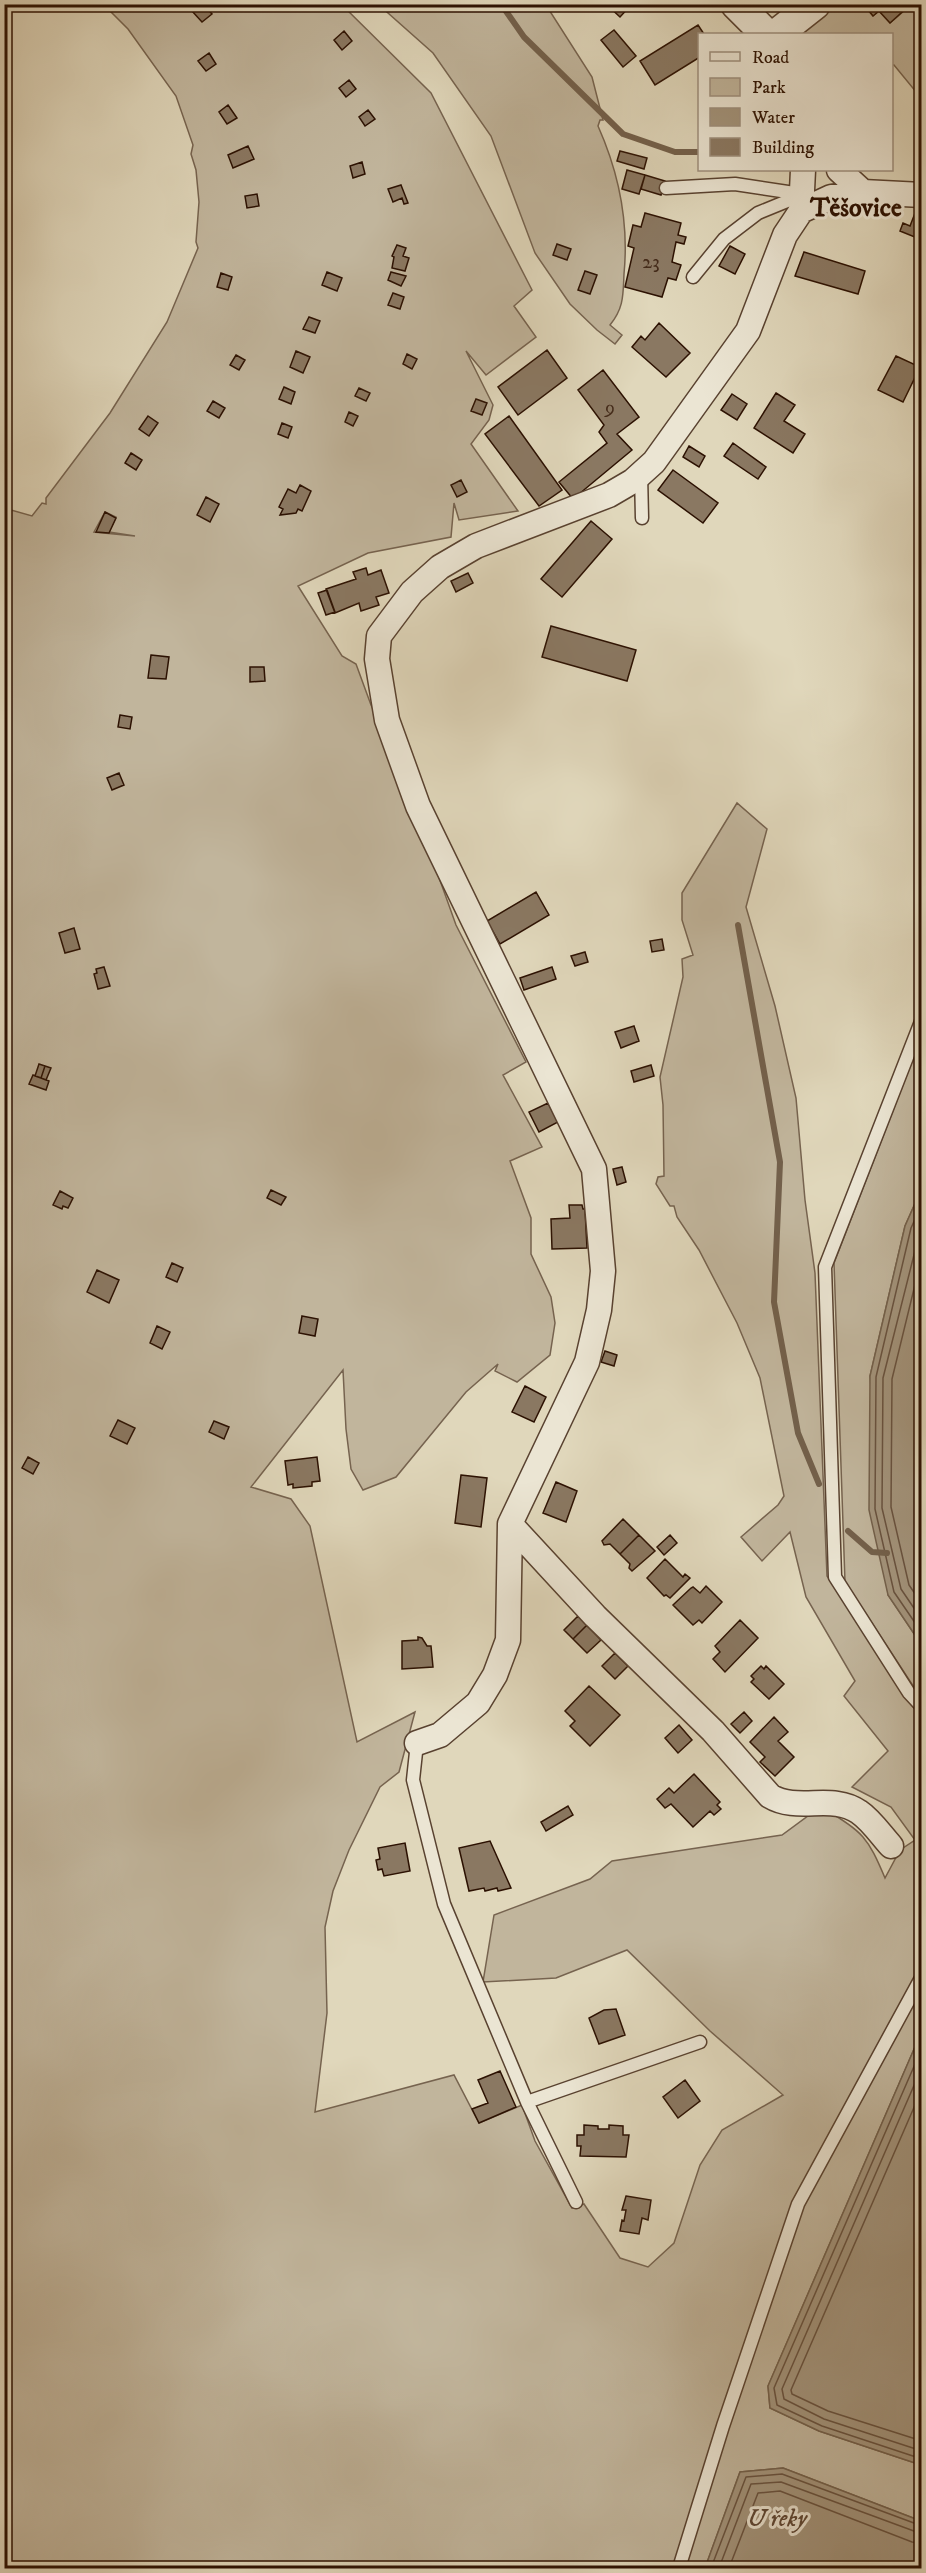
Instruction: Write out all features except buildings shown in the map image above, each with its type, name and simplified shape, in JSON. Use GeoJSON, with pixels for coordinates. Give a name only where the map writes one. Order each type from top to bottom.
{"type":"FeatureCollection","features":[{"type":"Feature","properties":{"kind":"street"},"geometry":{"type":"LineString","coordinates":[[736,4],[765,33]]}},
{"type":"Feature","properties":{"kind":"street"},"geometry":{"type":"LineString","coordinates":[[778,33],[815,4]]}},
{"type":"Feature","properties":{"kind":"street"},"geometry":{"type":"LineString","coordinates":[[417,1743],[440,1735],[478,1703],[495,1675],[508,1640],[510,1524],[587,1362],[599,1310],[603,1271],[594,1169],[418,806],[387,720],[377,659],[379,636],[412,592],[440,567],[476,546],[609,495],[654,462],[748,331],[785,235],[802,203],[803,171]]}},
{"type":"Feature","properties":{"kind":"street"},"geometry":{"type":"LineString","coordinates":[[840,171],[863,192]]}},
{"type":"Feature","properties":{"kind":"street"},"geometry":{"type":"LineString","coordinates":[[802,203],[863,192],[921,195]]}},
{"type":"Feature","properties":{"kind":"street"},"geometry":{"type":"LineString","coordinates":[[510,1524],[595,1616],[713,1731],[770,1796],[780,1802],[840,1803],[860,1812],[891,1846]]}},
{"type":"Feature","properties":{"kind":"lane"},"geometry":{"type":"LineString","coordinates":[[666,188],[735,184],[802,203]]}},
{"type":"Feature","properties":{"kind":"lane"},"geometry":{"type":"LineString","coordinates":[[693,277],[724,239],[758,213],[802,203]]}},
{"type":"Feature","properties":{"kind":"lane"},"geometry":{"type":"LineString","coordinates":[[641,473],[642,518]]}},
{"type":"Feature","properties":{"kind":"lane"},"geometry":{"type":"LineString","coordinates":[[921,1020],[825,1267],[835,1577],[873,1639],[921,1707]]}},
{"type":"Feature","properties":{"kind":"lane"},"geometry":{"type":"LineString","coordinates":[[417,1743],[413,1780],[444,1904],[527,2102],[576,2202]]}},
{"type":"Feature","properties":{"kind":"lane"},"geometry":{"type":"LineString","coordinates":[[679,2568],[723,2426],[798,2204],[921,1976]]}},
{"type":"Feature","properties":{"kind":"lane"},"geometry":{"type":"LineString","coordinates":[[527,2102],[700,2042]]}},
{"type":"Feature","properties":{"kind":"green space"},"geometry":{"type":"Polygon","coordinates":[[[104,5],[342,5],[431,93],[532,290],[514,306],[536,337],[486,375],[466,351],[493,405],[489,420],[471,444],[518,511],[459,520],[454,503],[451,537],[368,553],[298,586],[342,656],[356,664],[371,705],[394,752],[456,925],[526,1062],[503,1075],[542,1147],[510,1161],[531,1218],[531,1254],[551,1297],[555,1323],[550,1355],[517,1382],[495,1371],[498,1364],[466,1392],[396,1477],[363,1490],[351,1469],[343,1370],[251,1487],[291,1499],[310,1526],[357,1742],[415,1712],[399,1772],[380,1787],[349,1850],[333,1891],[325,1927],[327,2013],[315,2112],[454,2075],[479,2123],[522,2105],[535,2141],[572,2208],[584,2204],[620,2258],[648,2267],[674,2243],[700,2165],[722,2130],[783,2095],[710,2031],[627,1950],[556,1978],[483,1982],[494,1915],[590,1879],[612,1861],[782,1835],[808,1816],[824,1809],[848,1823],[863,1837],[874,1853],[885,1878],[900,1850],[915,1840],[891,1807],[852,1787],[888,1751],[844,1696],[855,1681],[806,1597],[790,1532],[762,1561],[741,1537],[778,1505],[784,1496],[760,1378],[737,1323],[699,1250],[677,1217],[674,1206],[670,1206],[656,1184],[658,1177],[664,1176],[663,1105],[660,1077],[683,977],[682,959],[693,955],[682,920],[682,893],[737,803],[767,829],[746,907],[775,1006],[796,1098],[805,1200],[815,1273],[827,1576],[903,1694],[922,1718],[921,2033],[768,2386],[770,2408],[819,2431],[921,2465],[921,2521],[783,2468],[740,2472],[705,2568],[5,2568],[4,508],[32,516],[42,503],[46,504],[46,498],[110,413],[167,322],[198,248],[196,242],[199,202],[196,170],[191,154],[193,145],[176,96],[128,29],[104,5]],[[105,512],[94,532],[135,536],[109,532],[116,517],[105,512]]]}},
{"type":"Feature","properties":{"kind":"green space"},"geometry":{"type":"Polygon","coordinates":[[[379,5],[546,5],[592,77],[603,120],[600,120],[598,126],[612,162],[621,198],[625,236],[622,301],[610,325],[622,335],[615,344],[570,304],[535,253],[491,136],[433,53],[379,5]]]}},
{"type":"Feature","properties":{"kind":"green space"},"geometry":{"type":"Polygon","coordinates":[[[830,5],[867,5],[865,7],[873,16],[879,11],[890,23],[911,5],[921,5],[921,98],[893,65],[893,33],[801,33],[830,5]]]}},
{"type":"Feature","properties":{"kind":"green space"},"geometry":{"type":"Polygon","coordinates":[[[921,1038],[921,1190],[905,1226],[870,1376],[888,1595],[921,1644],[921,1698],[845,1582],[834,1263],[921,1038]]]}},
{"type":"Feature","properties":{"kind":"water"},"geometry":{"type":"Polygon","coordinates":[[[921,1190],[921,1644],[888,1595],[869,1510],[870,1376],[905,1226],[921,1190]]]}},
{"type":"Feature","properties":{"kind":"water"},"geometry":{"type":"Polygon","coordinates":[[[921,2033],[921,2465],[819,2431],[770,2408],[768,2386],[921,2033]]]}},
{"type":"Feature","properties":{"kind":"water","name":"U řeky"},"geometry":{"type":"Polygon","coordinates":[[[783,2468],[921,2521],[921,2568],[705,2568],[740,2472],[783,2468]]]}},
{"type":"Feature","properties":{"kind":"waterway"},"geometry":{"type":"LineString","coordinates":[[501,4],[524,37],[623,134],[675,152],[698,152]]}},
{"type":"Feature","properties":{"kind":"waterway"},"geometry":{"type":"LineString","coordinates":[[738,925],[780,1162],[774,1302],[798,1433],[819,1484]]}},
{"type":"Feature","properties":{"kind":"waterway"},"geometry":{"type":"LineString","coordinates":[[848,1531],[872,1552],[887,1553]]}},
{"type":"Feature","properties":{"kind":"district","name":"Těšovice"},"geometry":{"type":"Point","coordinates":[856,208]}}]}
